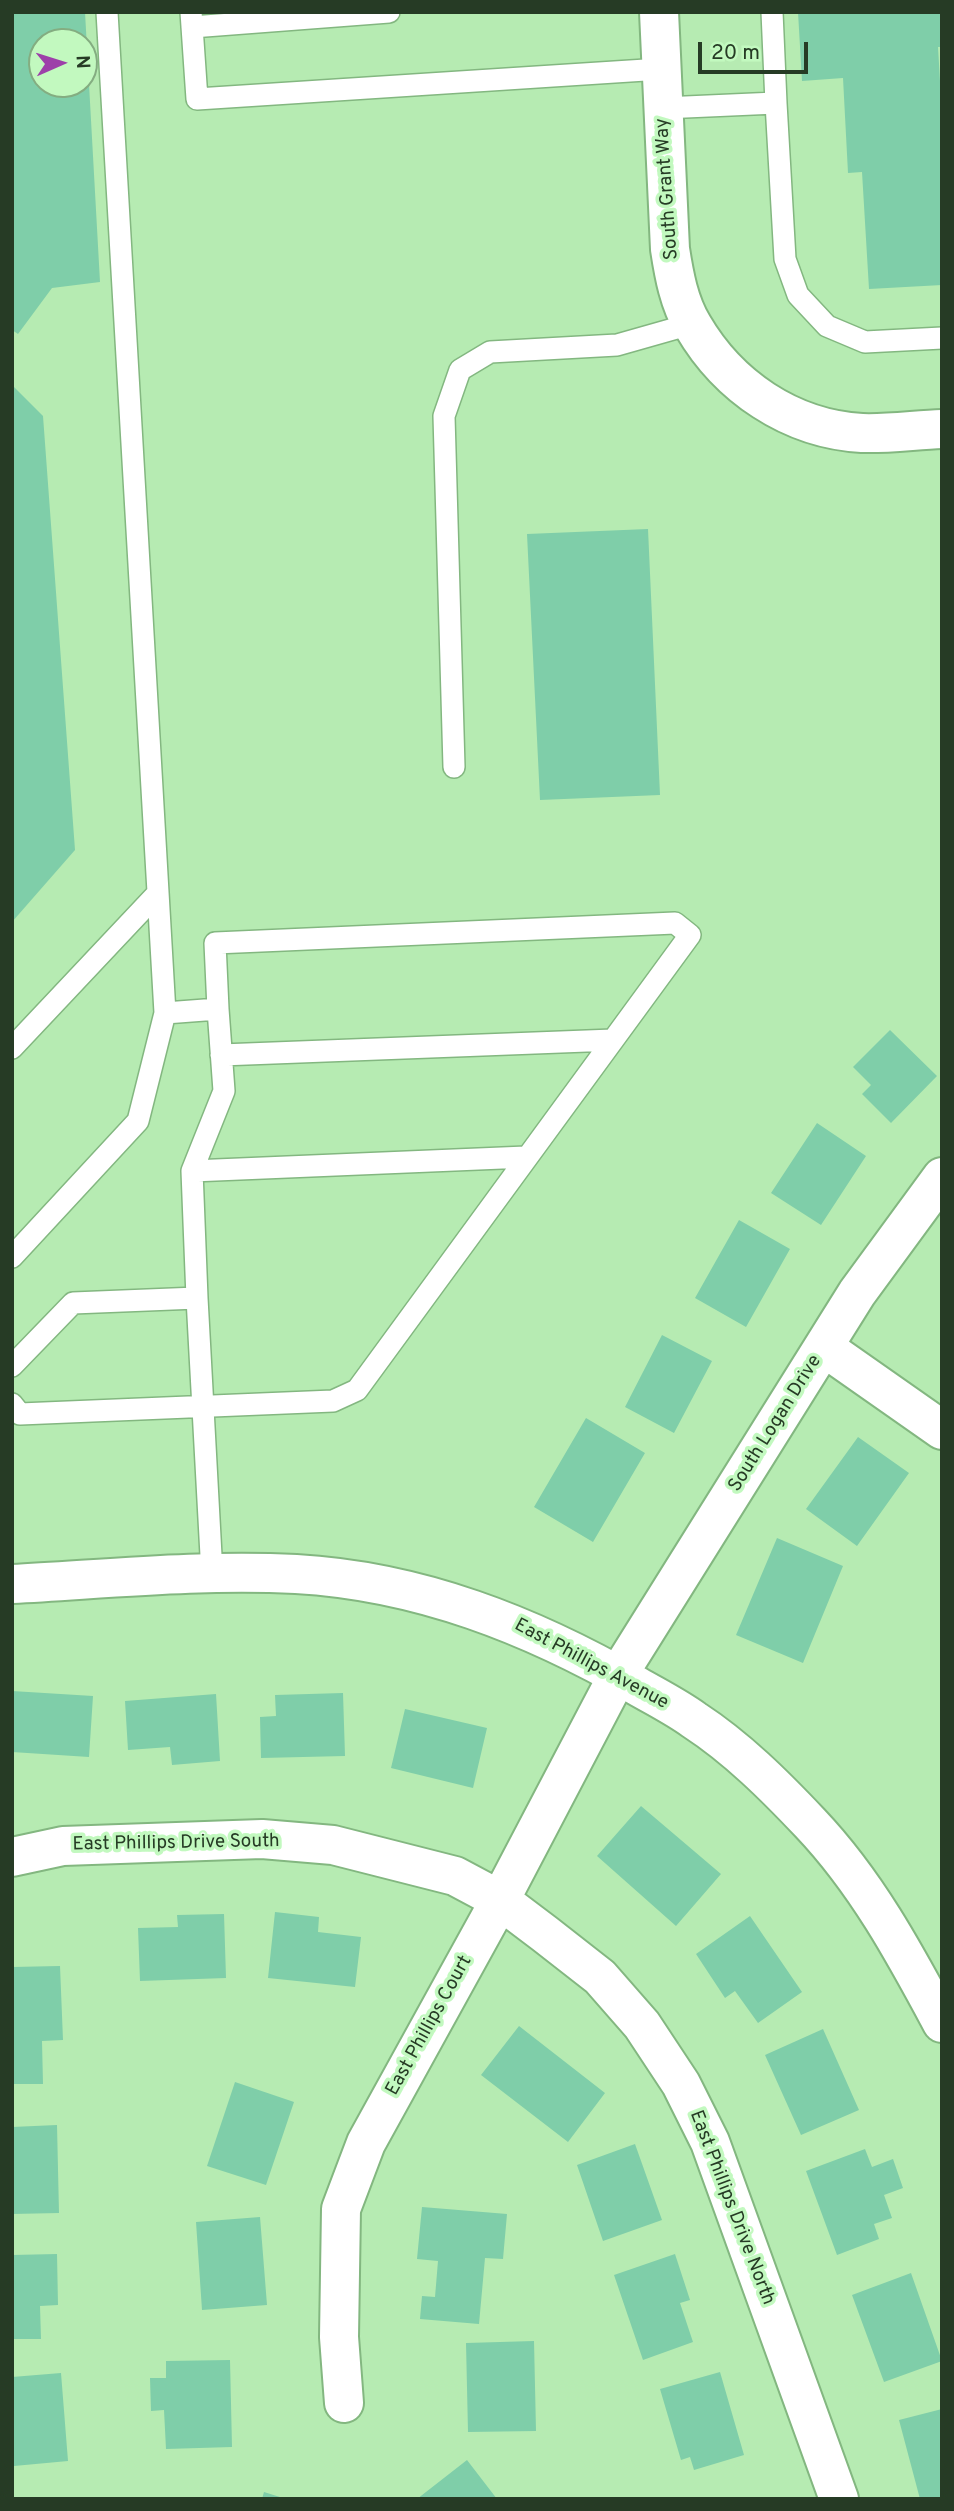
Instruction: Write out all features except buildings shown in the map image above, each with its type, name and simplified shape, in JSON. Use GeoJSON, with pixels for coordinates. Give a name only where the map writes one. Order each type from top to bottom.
{"type":"FeatureCollection","features":[{"type":"Feature","properties":{"kind":"street","name":"South Grant Way"},"geometry":{"type":"LineString","coordinates":[[659,12],[670,249],[674,277],[691,324],[720,365],[736,380],[764,402],[800,419],[862,433],[942,429]]}},
{"type":"Feature","properties":{"kind":"street","name":"South Logan Drive"},"geometry":{"type":"LineString","coordinates":[[618,1675],[857,1293],[942,1177]]}},
{"type":"Feature","properties":{"kind":"street"},"geometry":{"type":"LineString","coordinates":[[825,1348],[942,1430]]}},
{"type":"Feature","properties":{"kind":"street","name":"East Phillips Avenue"},"geometry":{"type":"LineString","coordinates":[[12,1584],[212,1574],[298,1574],[382,1584],[463,1605],[557,1643],[695,1720],[747,1761],[812,1825],[854,1876],[892,1930],[942,2023]]}},
{"type":"Feature","properties":{"kind":"street","name":"East Phillips Court"},"geometry":{"type":"LineString","coordinates":[[344,2403],[339,2337],[341,2209],[366,2143],[618,1675]]}},
{"type":"Feature","properties":{"kind":"street","name":"East Phillips Drive South"},"geometry":{"type":"LineString","coordinates":[[12,1857],[63,1846],[262,1839],[333,1845],[455,1876],[499,1900]]}},
{"type":"Feature","properties":{"kind":"street","name":"East Phillips Drive North"},"geometry":{"type":"LineString","coordinates":[[499,1900],[600,1977],[642,2025],[681,2084],[710,2141],[839,2499]]}},
{"type":"Feature","properties":{"kind":"lane"},"geometry":{"type":"LineString","coordinates":[[12,1258],[138,1122],[165,1013],[107,12]]}},
{"type":"Feature","properties":{"kind":"lane"},"geometry":{"type":"LineString","coordinates":[[389,12],[192,19],[197,99],[661,69]]}},
{"type":"Feature","properties":{"kind":"lane"},"geometry":{"type":"LineString","coordinates":[[772,12],[785,259],[797,295],[827,326],[865,342],[942,338]]}},
{"type":"Feature","properties":{"kind":"lane"},"geometry":{"type":"LineString","coordinates":[[663,108],[776,103]]}},
{"type":"Feature","properties":{"kind":"lane"},"geometry":{"type":"LineString","coordinates":[[454,767],[444,416],[460,370],[490,352],[617,345],[691,324]]}},
{"type":"Feature","properties":{"kind":"lane"},"geometry":{"type":"LineString","coordinates":[[12,1048],[159,893]]}},
{"type":"Feature","properties":{"kind":"lane"},"geometry":{"type":"LineString","coordinates":[[12,1404],[20,1414],[203,1406],[332,1401],[357,1390],[690,935],[675,923],[215,943],[224,1091],[192,1171],[197,1298],[203,1406],[212,1574]]}},
{"type":"Feature","properties":{"kind":"lane"},"geometry":{"type":"LineString","coordinates":[[165,1013],[218,1009]]}},
{"type":"Feature","properties":{"kind":"lane"},"geometry":{"type":"LineString","coordinates":[[221,1055],[614,1040]]}},
{"type":"Feature","properties":{"kind":"lane"},"geometry":{"type":"LineString","coordinates":[[192,1171],[526,1157]]}},
{"type":"Feature","properties":{"kind":"lane"},"geometry":{"type":"LineString","coordinates":[[12,1366],[73,1303],[197,1298]]}}]}
